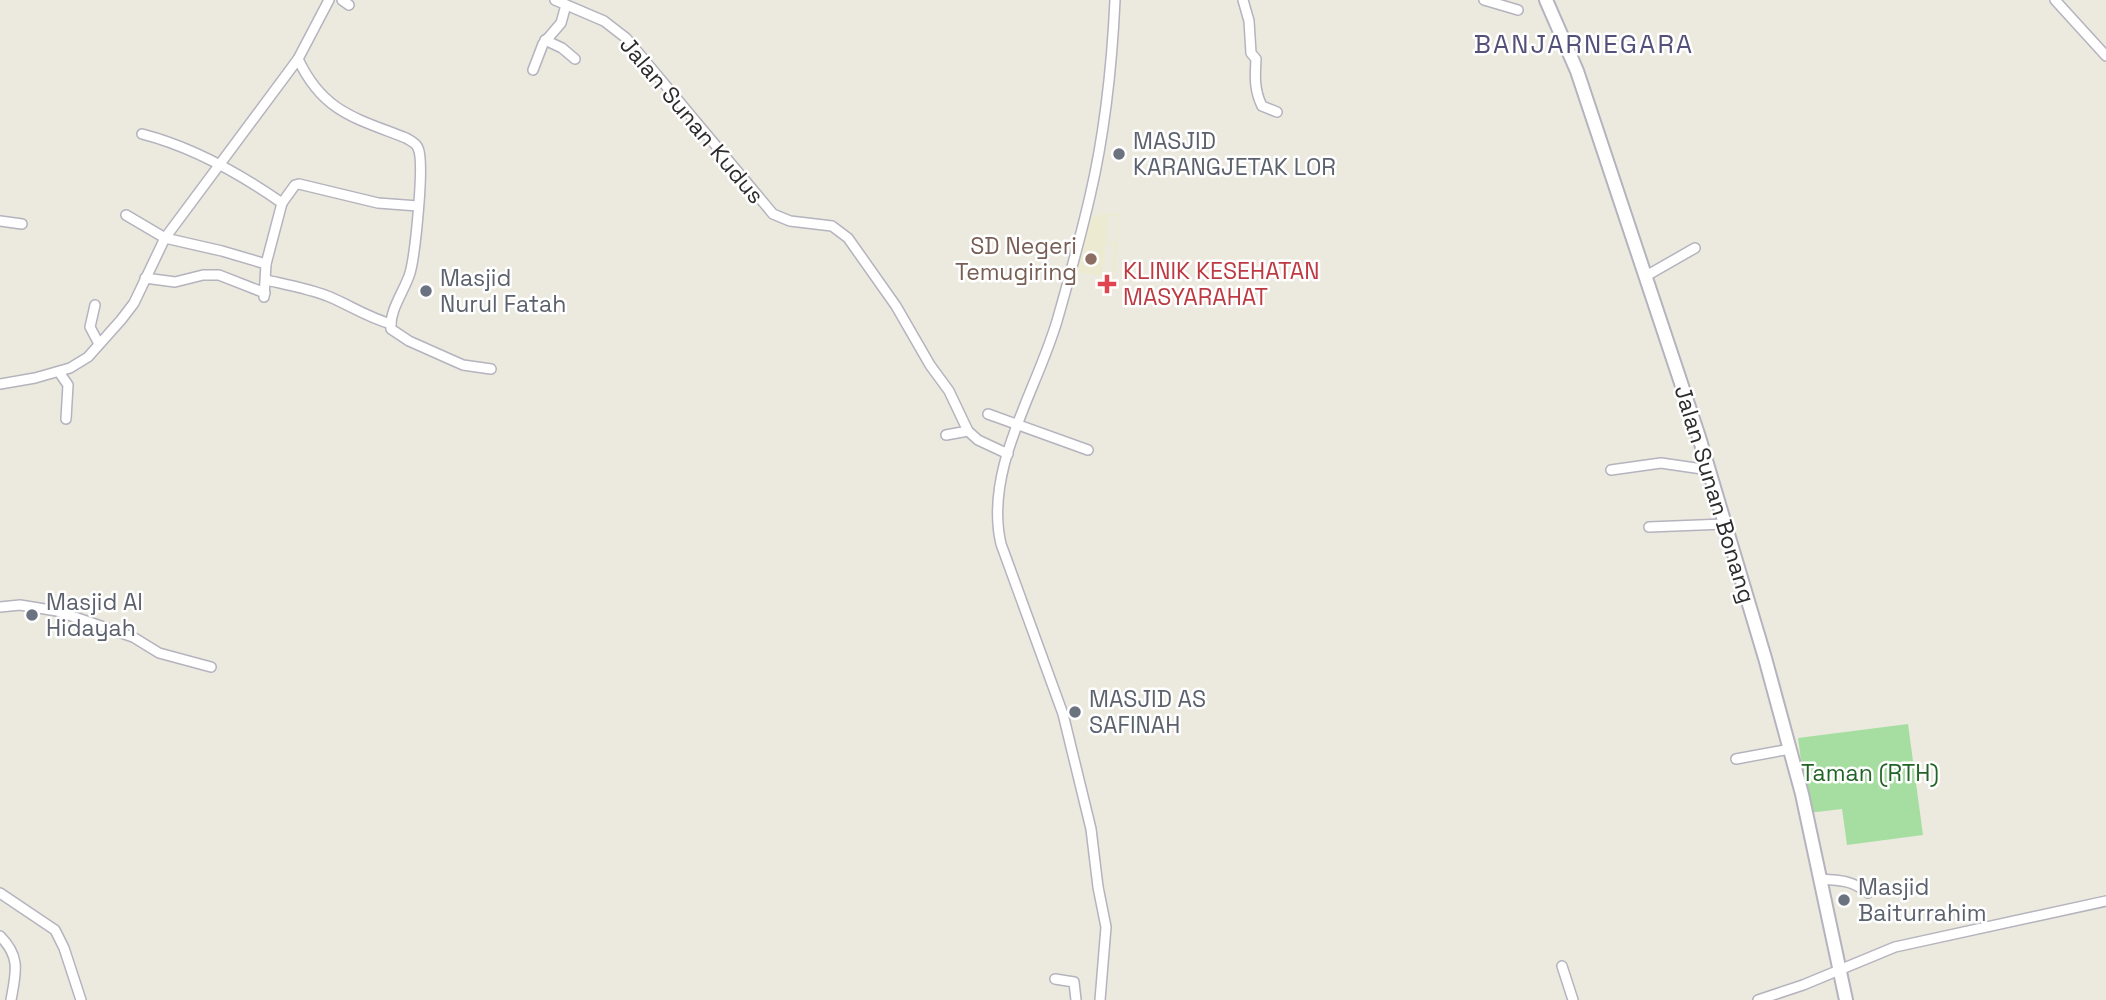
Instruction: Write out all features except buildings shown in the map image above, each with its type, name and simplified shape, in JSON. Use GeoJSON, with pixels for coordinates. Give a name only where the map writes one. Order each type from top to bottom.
{"type":"FeatureCollection","features":[{"type":"Feature","properties":{"kind":"street"},"geometry":{"type":"LineString","coordinates":[[0,384],[59,372],[84,361],[99,344],[134,303],[165,238],[298,58],[329,0]]}},
{"type":"Feature","properties":{"kind":"street","name":"Jalan Sunan Kudus"},"geometry":{"type":"LineString","coordinates":[[555,0],[604,21],[626,38],[773,215],[832,226],[848,238],[890,297],[929,365],[949,391],[968,431]]}},
{"type":"Feature","properties":{"kind":"street"},"geometry":{"type":"LineString","coordinates":[[1100,1000],[1106,927],[1091,829],[1063,714],[999,536],[1000,496],[1008,454],[1016,425],[1047,353],[1090,196],[1102,125],[1115,0]]}},
{"type":"Feature","properties":{"kind":"street"},"geometry":{"type":"LineString","coordinates":[[1243,0],[1249,21],[1251,51],[1256,58],[1254,79],[1257,94],[1262,106],[1277,112]]}},
{"type":"Feature","properties":{"kind":"street"},"geometry":{"type":"LineString","coordinates":[[1484,0],[1517,10]]}},
{"type":"Feature","properties":{"kind":"street","name":"Jalan Sunan Bonang"},"geometry":{"type":"LineString","coordinates":[[1546,0],[1577,71],[1709,470],[1802,794],[1846,1000]]}},
{"type":"Feature","properties":{"kind":"street"},"geometry":{"type":"LineString","coordinates":[[2055,0],[2106,56]]}},
{"type":"Feature","properties":{"kind":"street"},"geometry":{"type":"LineString","coordinates":[[533,69],[545,40],[561,23],[565,5]]}},
{"type":"Feature","properties":{"kind":"street"},"geometry":{"type":"LineString","coordinates":[[545,40],[562,48],[575,59]]}},
{"type":"Feature","properties":{"kind":"street"},"geometry":{"type":"LineString","coordinates":[[298,58],[309,81],[333,106],[416,144],[419,150],[418,206],[411,269],[391,329],[448,359],[468,367],[491,369]]}},
{"type":"Feature","properties":{"kind":"street"},"geometry":{"type":"LineString","coordinates":[[142,134],[164,140],[219,163],[282,203]]}},
{"type":"Feature","properties":{"kind":"street"},"geometry":{"type":"LineString","coordinates":[[145,278],[175,282],[203,275],[219,275],[265,295],[266,264],[282,203],[295,185],[378,203],[418,206]]}},
{"type":"Feature","properties":{"kind":"street"},"geometry":{"type":"LineString","coordinates":[[126,215],[165,238],[266,264]]}},
{"type":"Feature","properties":{"kind":"street"},"geometry":{"type":"LineString","coordinates":[[0,221],[22,224]]}},
{"type":"Feature","properties":{"kind":"street"},"geometry":{"type":"LineString","coordinates":[[1646,276],[1695,248]]}},
{"type":"Feature","properties":{"kind":"street"},"geometry":{"type":"LineString","coordinates":[[266,280],[305,288],[375,320],[391,324]]}},
{"type":"Feature","properties":{"kind":"street"},"geometry":{"type":"LineString","coordinates":[[95,305],[90,327],[99,344]]}},
{"type":"Feature","properties":{"kind":"street"},"geometry":{"type":"LineString","coordinates":[[59,372],[68,386],[66,419]]}},
{"type":"Feature","properties":{"kind":"street"},"geometry":{"type":"LineString","coordinates":[[988,415],[1088,450]]}},
{"type":"Feature","properties":{"kind":"street"},"geometry":{"type":"LineString","coordinates":[[946,435],[968,431],[978,440],[1008,454]]}},
{"type":"Feature","properties":{"kind":"street"},"geometry":{"type":"LineString","coordinates":[[1611,470],[1661,463],[1709,470]]}},
{"type":"Feature","properties":{"kind":"street"},"geometry":{"type":"LineString","coordinates":[[1649,527],[1724,524]]}},
{"type":"Feature","properties":{"kind":"street"},"geometry":{"type":"LineString","coordinates":[[0,607],[20,605],[57,611],[133,637],[159,653],[211,667]]}},
{"type":"Feature","properties":{"kind":"street"},"geometry":{"type":"LineString","coordinates":[[1736,759],[1790,749]]}},
{"type":"Feature","properties":{"kind":"street"},"geometry":{"type":"LineString","coordinates":[[1819,879],[1846,880],[1868,893]]}},
{"type":"Feature","properties":{"kind":"street"},"geometry":{"type":"LineString","coordinates":[[0,893],[55,930],[82,1000]]}},
{"type":"Feature","properties":{"kind":"street"},"geometry":{"type":"LineString","coordinates":[[1758,1000],[1803,985],[1895,947],[2106,901]]}},
{"type":"Feature","properties":{"kind":"street"},"geometry":{"type":"LineString","coordinates":[[0,936],[10,945],[15,956],[11,1000]]}},
{"type":"Feature","properties":{"kind":"street"},"geometry":{"type":"LineString","coordinates":[[1562,966],[1573,1000]]}},
{"type":"Feature","properties":{"kind":"street"},"geometry":{"type":"LineString","coordinates":[[1055,979],[1074,982],[1076,1000]]}},
{"type":"Feature","properties":{"kind":"shaded area","name":"SD Negeri Temugiring"},"geometry":{"type":"Polygon","coordinates":[[[1101,213],[1121,214],[1114,278],[1075,272],[1087,215],[1100,217],[1101,213]],[[1109,215],[1106,242],[1116,243],[1119,216],[1109,215]],[[1105,244],[1102,275],[1111,277],[1115,246],[1105,244]]]}},
{"type":"Feature","properties":{"kind":"green space","name":"Taman (RTH)"},"geometry":{"type":"Polygon","coordinates":[[[1908,724],[1923,835],[1847,845],[1842,809],[1808,813],[1798,738],[1908,724]]]}},
{"type":"Feature","properties":{"kind":"place","name":"MASJID KARANGJETAK LOR"},"geometry":{"type":"Point","coordinates":[1119,154]}},
{"type":"Feature","properties":{"kind":"place","name":"SD Negeri Temugiring"},"geometry":{"type":"Point","coordinates":[1091,259]}},
{"type":"Feature","properties":{"kind":"place","name":"KLINIK KESEHATAN MASYARAHAT"},"geometry":{"type":"Point","coordinates":[1107,284]}},
{"type":"Feature","properties":{"kind":"place","name":"Masjid Nurul Fatah"},"geometry":{"type":"Point","coordinates":[426,291]}},
{"type":"Feature","properties":{"kind":"place","name":"Masjid Al Hidayah"},"geometry":{"type":"Point","coordinates":[32,615]}},
{"type":"Feature","properties":{"kind":"place","name":"MASJID AS SAFINAH"},"geometry":{"type":"Point","coordinates":[1075,712]}},
{"type":"Feature","properties":{"kind":"place","name":"Masjid Baiturrahim"},"geometry":{"type":"Point","coordinates":[1844,900]}},
{"type":"Feature","properties":{"kind":"district","name":"BANJARNEGARA"},"geometry":{"type":"Point","coordinates":[1584,44]}}]}
